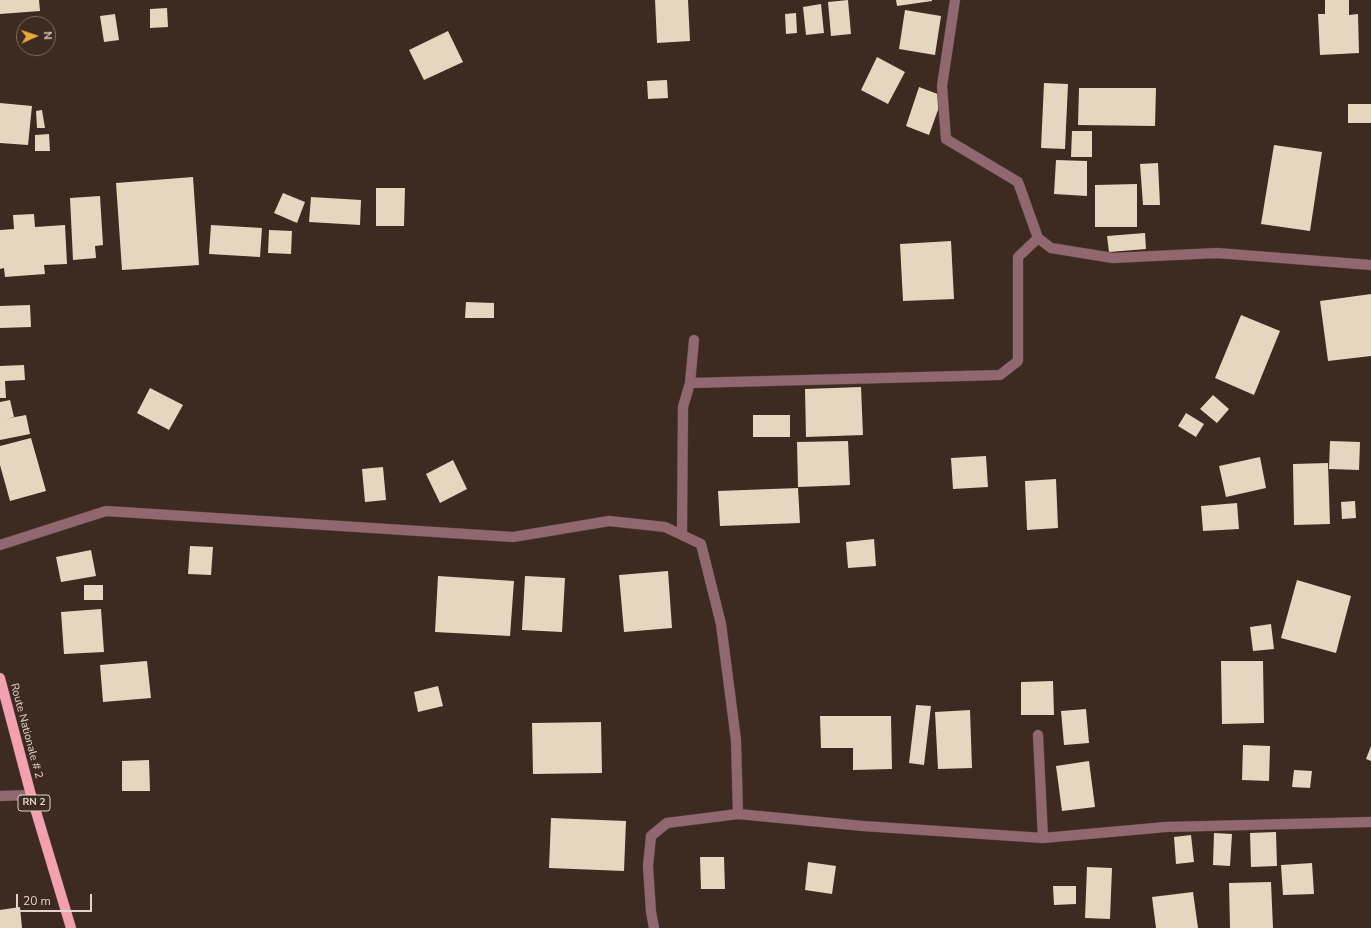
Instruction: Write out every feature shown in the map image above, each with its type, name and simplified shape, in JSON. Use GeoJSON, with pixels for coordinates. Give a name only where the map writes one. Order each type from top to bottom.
{"type":"FeatureCollection","features":[{"type":"Feature","properties":{"kind":"main road","name":"Route Nationale # 2"},"geometry":{"type":"LineString","coordinates":[[0,678],[31,795],[71,928]]}},
{"type":"Feature","properties":{"kind":"street"},"geometry":{"type":"LineString","coordinates":[[955,0],[942,86],[946,139],[1018,182],[1038,238],[1051,248],[1113,258],[1217,253],[1371,265]]}},
{"type":"Feature","properties":{"kind":"street"},"geometry":{"type":"LineString","coordinates":[[690,383],[1000,375],[1018,361],[1018,257],[1038,238]]}},
{"type":"Feature","properties":{"kind":"street"},"geometry":{"type":"LineString","coordinates":[[682,535],[682,408],[690,383],[694,340]]}},
{"type":"Feature","properties":{"kind":"street"},"geometry":{"type":"LineString","coordinates":[[0,545],[106,511],[513,538],[609,521],[664,527],[701,544],[721,624],[736,740],[738,814]]}},
{"type":"Feature","properties":{"kind":"street"},"geometry":{"type":"LineString","coordinates":[[1038,735],[1043,838]]}},
{"type":"Feature","properties":{"kind":"street"},"geometry":{"type":"LineString","coordinates":[[0,796],[31,795]]}},
{"type":"Feature","properties":{"kind":"street"},"geometry":{"type":"LineString","coordinates":[[654,928],[651,912],[648,866],[651,836],[668,823],[738,814],[863,826],[1043,838],[1166,827],[1371,822]]}},
{"type":"Feature","properties":{"kind":"building"},"geometry":{"type":"Polygon","coordinates":[[[0,0],[39,0],[40,11],[0,14],[0,0]]]}},
{"type":"Feature","properties":{"kind":"building"},"geometry":{"type":"Polygon","coordinates":[[[655,0],[688,0],[690,41],[657,43],[655,0]]]}},
{"type":"Feature","properties":{"kind":"building"},"geometry":{"type":"Polygon","coordinates":[[[848,0],[851,34],[831,36],[828,2],[848,0]]]}},
{"type":"Feature","properties":{"kind":"building"},"geometry":{"type":"Polygon","coordinates":[[[896,0],[932,0],[932,1],[897,6],[896,0]]]}},
{"type":"Feature","properties":{"kind":"building"},"geometry":{"type":"Polygon","coordinates":[[[1325,0],[1349,0],[1349,15],[1358,14],[1359,53],[1320,55],[1318,14],[1325,14],[1325,0]]]}},
{"type":"Feature","properties":{"kind":"building"},"geometry":{"type":"Polygon","coordinates":[[[821,4],[824,33],[806,35],[803,7],[821,4]]]}},
{"type":"Feature","properties":{"kind":"building"},"geometry":{"type":"Polygon","coordinates":[[[167,8],[168,27],[150,28],[150,9],[167,8]]]}},
{"type":"Feature","properties":{"kind":"building"},"geometry":{"type":"Polygon","coordinates":[[[905,10],[941,16],[935,55],[899,49],[905,10]]]}},
{"type":"Feature","properties":{"kind":"building"},"geometry":{"type":"Polygon","coordinates":[[[796,13],[797,33],[786,34],[785,14],[796,13]]]}},
{"type":"Feature","properties":{"kind":"building"},"geometry":{"type":"Polygon","coordinates":[[[115,14],[119,40],[104,42],[100,16],[115,14]]]}},
{"type":"Feature","properties":{"kind":"building"},"geometry":{"type":"Polygon","coordinates":[[[448,31],[463,62],[424,80],[409,50],[448,31]]]}},
{"type":"Feature","properties":{"kind":"building"},"geometry":{"type":"Polygon","coordinates":[[[877,57],[905,72],[888,104],[861,90],[877,57]]]}},
{"type":"Feature","properties":{"kind":"building"},"geometry":{"type":"Polygon","coordinates":[[[667,80],[668,98],[648,99],[647,81],[667,80]]]}},
{"type":"Feature","properties":{"kind":"building"},"geometry":{"type":"Polygon","coordinates":[[[1044,83],[1068,84],[1065,149],[1041,148],[1044,83]]]}},
{"type":"Feature","properties":{"kind":"building"},"geometry":{"type":"Polygon","coordinates":[[[919,87],[943,96],[929,135],[906,126],[919,87]]]}},
{"type":"Feature","properties":{"kind":"building"},"geometry":{"type":"Polygon","coordinates":[[[1079,88],[1156,88],[1155,126],[1078,125],[1079,88]]]}},
{"type":"Feature","properties":{"kind":"building"},"geometry":{"type":"Polygon","coordinates":[[[0,103],[32,106],[28,145],[0,143],[0,103]]]}},
{"type":"Feature","properties":{"kind":"building"},"geometry":{"type":"Polygon","coordinates":[[[1348,104],[1371,104],[1371,123],[1348,123],[1348,104]]]}},
{"type":"Feature","properties":{"kind":"building"},"geometry":{"type":"Polygon","coordinates":[[[42,110],[45,128],[37,128],[36,111],[42,110]]]}},
{"type":"Feature","properties":{"kind":"building"},"geometry":{"type":"Polygon","coordinates":[[[1072,131],[1092,131],[1092,157],[1071,157],[1072,131]]]}},
{"type":"Feature","properties":{"kind":"building"},"geometry":{"type":"Polygon","coordinates":[[[49,134],[50,151],[35,151],[35,135],[49,134]]]}},
{"type":"Feature","properties":{"kind":"building"},"geometry":{"type":"Polygon","coordinates":[[[1274,145],[1322,152],[1310,231],[1261,224],[1274,145]]]}},
{"type":"Feature","properties":{"kind":"building"},"geometry":{"type":"Polygon","coordinates":[[[1056,160],[1087,161],[1087,196],[1054,194],[1056,160]]]}},
{"type":"Feature","properties":{"kind":"building"},"geometry":{"type":"Polygon","coordinates":[[[1158,163],[1160,205],[1143,205],[1140,164],[1158,163]]]}},
{"type":"Feature","properties":{"kind":"building"},"geometry":{"type":"Polygon","coordinates":[[[193,177],[199,265],[122,270],[116,183],[193,177]]]}},
{"type":"Feature","properties":{"kind":"building"},"geometry":{"type":"Polygon","coordinates":[[[1137,184],[1137,227],[1095,227],[1095,185],[1137,184]]]}},
{"type":"Feature","properties":{"kind":"building"},"geometry":{"type":"Polygon","coordinates":[[[376,188],[405,188],[404,226],[376,226],[376,188]]]}},
{"type":"Feature","properties":{"kind":"building"},"geometry":{"type":"Polygon","coordinates":[[[283,193],[305,202],[297,223],[274,213],[283,193]]]}},
{"type":"Feature","properties":{"kind":"building"},"geometry":{"type":"Polygon","coordinates":[[[100,196],[103,245],[95,246],[96,258],[73,260],[70,198],[100,196]]]}},
{"type":"Feature","properties":{"kind":"building"},"geometry":{"type":"Polygon","coordinates":[[[311,197],[361,200],[360,225],[309,222],[311,197]]]}},
{"type":"Feature","properties":{"kind":"building"},"geometry":{"type":"Polygon","coordinates":[[[34,214],[35,227],[65,225],[67,264],[44,265],[45,274],[5,277],[4,268],[0,269],[0,230],[14,229],[13,215],[34,214]]]}},
{"type":"Feature","properties":{"kind":"building"},"geometry":{"type":"Polygon","coordinates":[[[211,225],[262,228],[260,257],[209,254],[211,225]]]}},
{"type":"Feature","properties":{"kind":"building"},"geometry":{"type":"Polygon","coordinates":[[[269,230],[292,231],[291,254],[268,253],[269,230]]]}},
{"type":"Feature","properties":{"kind":"building"},"geometry":{"type":"Polygon","coordinates":[[[1145,233],[1146,249],[1109,252],[1107,236],[1145,233]]]}},
{"type":"Feature","properties":{"kind":"building"},"geometry":{"type":"Polygon","coordinates":[[[951,241],[954,299],[903,301],[900,244],[951,241]]]}},
{"type":"Feature","properties":{"kind":"building"},"geometry":{"type":"Polygon","coordinates":[[[1371,294],[1371,356],[1328,361],[1320,301],[1371,294]]]}},
{"type":"Feature","properties":{"kind":"building"},"geometry":{"type":"Polygon","coordinates":[[[466,302],[494,303],[494,318],[465,318],[466,302]]]}},
{"type":"Feature","properties":{"kind":"building"},"geometry":{"type":"Polygon","coordinates":[[[30,305],[31,327],[0,328],[0,306],[30,305]]]}},
{"type":"Feature","properties":{"kind":"building"},"geometry":{"type":"Polygon","coordinates":[[[1241,315],[1280,331],[1254,395],[1215,378],[1241,315]]]}},
{"type":"Feature","properties":{"kind":"building"},"geometry":{"type":"Polygon","coordinates":[[[24,365],[25,380],[5,381],[6,398],[0,398],[0,366],[24,365]]]}},
{"type":"Feature","properties":{"kind":"building"},"geometry":{"type":"Polygon","coordinates":[[[861,387],[863,435],[806,437],[805,389],[861,387]]]}},
{"type":"Feature","properties":{"kind":"building"},"geometry":{"type":"Polygon","coordinates":[[[150,388],[183,405],[169,430],[137,413],[150,388]]]}},
{"type":"Feature","properties":{"kind":"building"},"geometry":{"type":"Polygon","coordinates":[[[1213,395],[1229,409],[1217,423],[1200,409],[1213,395]]]}},
{"type":"Feature","properties":{"kind":"building"},"geometry":{"type":"Polygon","coordinates":[[[10,400],[14,417],[5,419],[26,415],[30,434],[0,440],[0,402],[10,400]]]}},
{"type":"Feature","properties":{"kind":"building"},"geometry":{"type":"Polygon","coordinates":[[[1186,413],[1204,424],[1196,437],[1178,426],[1186,413]]]}},
{"type":"Feature","properties":{"kind":"building"},"geometry":{"type":"Polygon","coordinates":[[[753,415],[790,415],[790,437],[753,437],[753,415]]]}},
{"type":"Feature","properties":{"kind":"building"},"geometry":{"type":"Polygon","coordinates":[[[31,438],[46,491],[10,501],[0,465],[0,446],[31,438]]]}},
{"type":"Feature","properties":{"kind":"building"},"geometry":{"type":"Polygon","coordinates":[[[848,441],[850,485],[798,487],[797,442],[848,441]]]}},
{"type":"Feature","properties":{"kind":"building"},"geometry":{"type":"Polygon","coordinates":[[[1330,441],[1360,442],[1359,470],[1329,469],[1330,441]]]}},
{"type":"Feature","properties":{"kind":"building"},"geometry":{"type":"Polygon","coordinates":[[[986,456],[988,487],[953,489],[951,458],[986,456]]]}},
{"type":"Feature","properties":{"kind":"building"},"geometry":{"type":"Polygon","coordinates":[[[1260,457],[1266,488],[1226,497],[1219,466],[1260,457]]]}},
{"type":"Feature","properties":{"kind":"building"},"geometry":{"type":"Polygon","coordinates":[[[453,460],[467,489],[440,503],[426,474],[453,460]]]}},
{"type":"Feature","properties":{"kind":"building"},"geometry":{"type":"Polygon","coordinates":[[[1328,463],[1330,524],[1294,525],[1293,464],[1328,463]]]}},
{"type":"Feature","properties":{"kind":"building"},"geometry":{"type":"Polygon","coordinates":[[[383,467],[386,500],[365,502],[362,469],[383,467]]]}},
{"type":"Feature","properties":{"kind":"building"},"geometry":{"type":"Polygon","coordinates":[[[1056,479],[1058,528],[1027,530],[1025,481],[1056,479]]]}},
{"type":"Feature","properties":{"kind":"building"},"geometry":{"type":"Polygon","coordinates":[[[798,488],[800,523],[720,526],[718,491],[798,488]]]}},
{"type":"Feature","properties":{"kind":"building"},"geometry":{"type":"Polygon","coordinates":[[[1355,501],[1356,518],[1342,519],[1341,502],[1355,501]]]}},
{"type":"Feature","properties":{"kind":"building"},"geometry":{"type":"Polygon","coordinates":[[[1237,503],[1239,529],[1203,531],[1201,506],[1237,503]]]}},
{"type":"Feature","properties":{"kind":"building"},"geometry":{"type":"Polygon","coordinates":[[[874,539],[876,566],[848,568],[846,542],[874,539]]]}},
{"type":"Feature","properties":{"kind":"building"},"geometry":{"type":"Polygon","coordinates":[[[190,546],[213,547],[211,575],[188,574],[190,546]]]}},
{"type":"Feature","properties":{"kind":"building"},"geometry":{"type":"Polygon","coordinates":[[[91,550],[96,576],[61,582],[56,557],[91,550]]]}},
{"type":"Feature","properties":{"kind":"building"},"geometry":{"type":"Polygon","coordinates":[[[668,571],[672,628],[624,632],[619,575],[668,571]]]}},
{"type":"Feature","properties":{"kind":"building"},"geometry":{"type":"Polygon","coordinates":[[[438,576],[514,581],[510,636],[435,632],[438,576]]]}},
{"type":"Feature","properties":{"kind":"building"},"geometry":{"type":"Polygon","coordinates":[[[525,576],[565,578],[562,632],[522,630],[525,576]]]}},
{"type":"Feature","properties":{"kind":"building"},"geometry":{"type":"Polygon","coordinates":[[[1297,580],[1351,596],[1336,653],[1281,638],[1297,580]]]}},
{"type":"Feature","properties":{"kind":"building"},"geometry":{"type":"Polygon","coordinates":[[[84,585],[103,585],[103,600],[84,600],[84,585]]]}},
{"type":"Feature","properties":{"kind":"building"},"geometry":{"type":"Polygon","coordinates":[[[101,609],[104,652],[64,654],[61,612],[101,609]]]}},
{"type":"Feature","properties":{"kind":"building"},"geometry":{"type":"Polygon","coordinates":[[[1271,624],[1274,649],[1253,651],[1250,627],[1271,624]]]}},
{"type":"Feature","properties":{"kind":"building"},"geometry":{"type":"Polygon","coordinates":[[[147,661],[151,698],[103,702],[100,665],[147,661]]]}},
{"type":"Feature","properties":{"kind":"building"},"geometry":{"type":"Polygon","coordinates":[[[1221,661],[1263,661],[1264,723],[1222,724],[1221,661]]]}},
{"type":"Feature","properties":{"kind":"building"},"geometry":{"type":"Polygon","coordinates":[[[1053,681],[1054,715],[1021,715],[1021,682],[1053,681]]]}},
{"type":"Feature","properties":{"kind":"building"},"geometry":{"type":"Polygon","coordinates":[[[438,686],[443,706],[418,712],[414,692],[438,686]]]}},
{"type":"Feature","properties":{"kind":"building"},"geometry":{"type":"Polygon","coordinates":[[[916,705],[931,706],[924,765],[909,763],[916,705]]]}},
{"type":"Feature","properties":{"kind":"building"},"geometry":{"type":"Polygon","coordinates":[[[1086,709],[1089,743],[1064,745],[1061,711],[1086,709]]]}},
{"type":"Feature","properties":{"kind":"building"},"geometry":{"type":"Polygon","coordinates":[[[970,710],[972,768],[938,769],[935,712],[970,710]]]}},
{"type":"Feature","properties":{"kind":"building"},"geometry":{"type":"Polygon","coordinates":[[[820,716],[891,716],[892,769],[853,770],[853,748],[821,748],[820,716]]]}},
{"type":"Feature","properties":{"kind":"building"},"geometry":{"type":"Polygon","coordinates":[[[601,722],[602,773],[533,774],[532,723],[601,722]]]}},
{"type":"Feature","properties":{"kind":"building"},"geometry":{"type":"Polygon","coordinates":[[[1243,745],[1270,746],[1269,781],[1242,780],[1243,745]]]}},
{"type":"Feature","properties":{"kind":"building"},"geometry":{"type":"Polygon","coordinates":[[[1371,746],[1371,761],[1366,759],[1371,746]]]}},
{"type":"Feature","properties":{"kind":"building"},"geometry":{"type":"Polygon","coordinates":[[[149,760],[150,791],[122,791],[122,761],[149,760]]]}},
{"type":"Feature","properties":{"kind":"building"},"geometry":{"type":"Polygon","coordinates":[[[1089,761],[1095,807],[1062,811],[1056,766],[1089,761]]]}},
{"type":"Feature","properties":{"kind":"building"},"geometry":{"type":"Polygon","coordinates":[[[1294,770],[1312,771],[1310,788],[1292,787],[1294,770]]]}},
{"type":"Feature","properties":{"kind":"building"},"geometry":{"type":"Polygon","coordinates":[[[551,818],[626,821],[624,871],[549,868],[551,818]]]}},
{"type":"Feature","properties":{"kind":"building"},"geometry":{"type":"Polygon","coordinates":[[[1276,832],[1277,866],[1251,867],[1250,833],[1276,832]]]}},
{"type":"Feature","properties":{"kind":"building"},"geometry":{"type":"Polygon","coordinates":[[[1214,833],[1232,834],[1230,866],[1213,865],[1214,833]]]}},
{"type":"Feature","properties":{"kind":"building"},"geometry":{"type":"Polygon","coordinates":[[[1191,835],[1194,862],[1176,864],[1174,837],[1191,835]]]}},
{"type":"Feature","properties":{"kind":"building"},"geometry":{"type":"Polygon","coordinates":[[[700,857],[724,857],[725,889],[701,889],[700,857]]]}},
{"type":"Feature","properties":{"kind":"building"},"geometry":{"type":"Polygon","coordinates":[[[808,862],[836,866],[832,894],[805,890],[808,862]]]}},
{"type":"Feature","properties":{"kind":"building"},"geometry":{"type":"Polygon","coordinates":[[[1312,863],[1314,894],[1283,895],[1281,865],[1312,863]]]}},
{"type":"Feature","properties":{"kind":"building"},"geometry":{"type":"Polygon","coordinates":[[[1087,867],[1112,868],[1110,919],[1085,918],[1087,867]]]}},
{"type":"Feature","properties":{"kind":"building"},"geometry":{"type":"Polygon","coordinates":[[[1271,882],[1273,928],[1230,928],[1229,883],[1271,882]]]}},
{"type":"Feature","properties":{"kind":"building"},"geometry":{"type":"Polygon","coordinates":[[[1053,886],[1076,886],[1076,904],[1054,905],[1053,886]]]}},
{"type":"Feature","properties":{"kind":"building"},"geometry":{"type":"Polygon","coordinates":[[[1193,892],[1198,928],[1156,928],[1152,897],[1193,892]]]}},
{"type":"Feature","properties":{"kind":"building"},"geometry":{"type":"Polygon","coordinates":[[[20,907],[22,928],[0,928],[0,910],[20,907]]]}}]}
